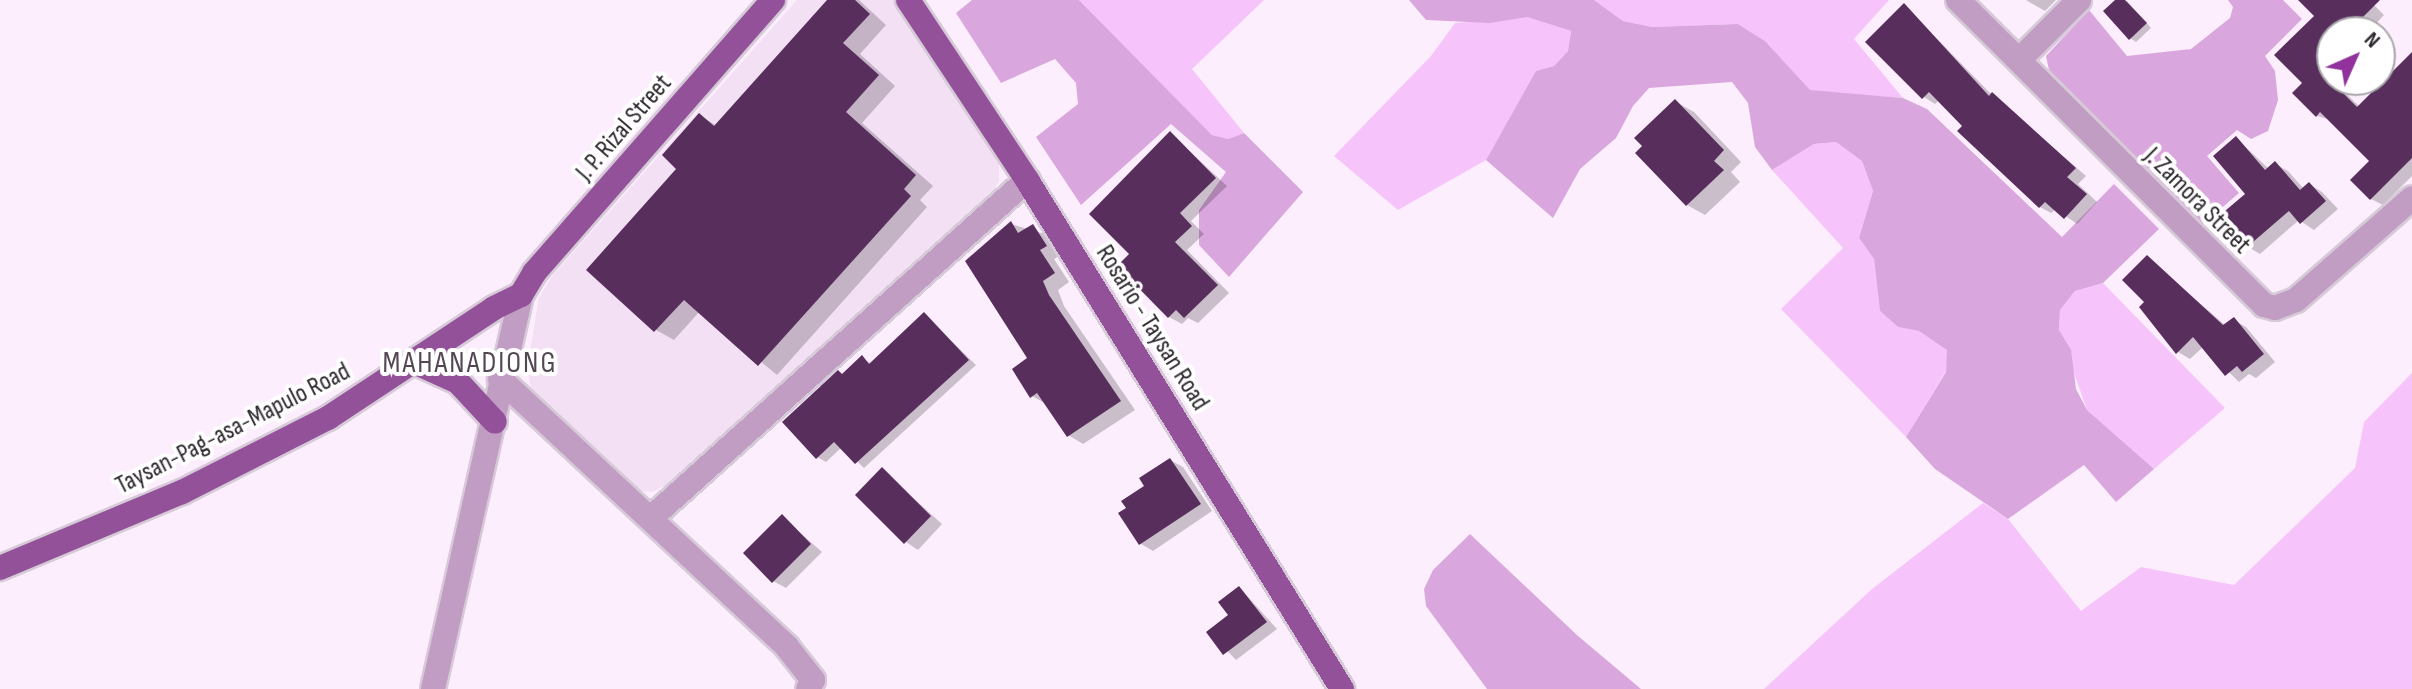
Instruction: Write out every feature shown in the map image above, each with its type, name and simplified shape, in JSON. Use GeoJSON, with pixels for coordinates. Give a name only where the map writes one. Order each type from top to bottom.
{"type":"FeatureCollection","features":[{"type":"Feature","properties":{"kind":"main road","name":"J. P. Rizal Street"},"geometry":{"type":"LineString","coordinates":[[521,295],[534,273],[773,0]]}},
{"type":"Feature","properties":{"kind":"main road","name":"Rosario - Taysan Road"},"geometry":{"type":"LineString","coordinates":[[908,0],[1027,180],[1342,689]]}},
{"type":"Feature","properties":{"kind":"main road","name":"Taysan-Pag-asa-Mapulo Road"},"geometry":{"type":"LineString","coordinates":[[0,568],[182,492],[328,418],[494,308],[521,295]]}},
{"type":"Feature","properties":{"kind":"main road"},"geometry":{"type":"LineString","coordinates":[[414,362],[441,370],[458,382],[495,422]]}},
{"type":"Feature","properties":{"kind":"street","name":"J. Zamora Street"},"geometry":{"type":"LineString","coordinates":[[1958,0],[2264,305],[2275,308],[2296,300],[2412,198]]}},
{"type":"Feature","properties":{"kind":"street"},"geometry":{"type":"LineString","coordinates":[[2019,60],[2079,0]]}},
{"type":"Feature","properties":{"kind":"street"},"geometry":{"type":"LineString","coordinates":[[651,518],[1027,180]]}},
{"type":"Feature","properties":{"kind":"street"},"geometry":{"type":"LineString","coordinates":[[433,689],[521,295]]}},
{"type":"Feature","properties":{"kind":"street"},"geometry":{"type":"LineString","coordinates":[[500,379],[787,647],[813,680],[808,689]]}},
{"type":"Feature","properties":{"kind":"shaded area"},"geometry":{"type":"Polygon","coordinates":[[[797,0],[894,0],[999,154],[999,181],[993,192],[671,483],[652,492],[641,491],[532,390],[527,370],[539,297],[553,275],[797,0]]]}},
{"type":"Feature","properties":{"kind":"shaded area"},"geometry":{"type":"Polygon","coordinates":[[[972,0],[1079,0],[1212,135],[1228,139],[1244,133],[1303,192],[1229,277],[1199,245],[1199,210],[1226,172],[1171,124],[1081,205],[1036,137],[1078,104],[1076,83],[1055,59],[1001,83],[956,13],[972,0]]]}},
{"type":"Feature","properties":{"kind":"shaded area"},"geometry":{"type":"Polygon","coordinates":[[[1079,0],[1264,0],[1192,69],[1244,133],[1228,139],[1212,135],[1079,0]]]}},
{"type":"Feature","properties":{"kind":"shaded area"},"geometry":{"type":"Polygon","coordinates":[[[1409,0],[1594,0],[1623,21],[1652,27],[1738,24],[1765,41],[1810,90],[1903,98],[1927,109],[2062,237],[2114,184],[2159,229],[2103,283],[2075,291],[2060,310],[2059,330],[2071,350],[2076,389],[2087,410],[2154,469],[2116,502],[2084,465],[2008,519],[1935,469],[1906,437],[1946,372],[1947,350],[1919,331],[1898,327],[1880,311],[1874,259],[1859,238],[1873,191],[1862,161],[1836,142],[1814,144],[1772,170],[1755,147],[1748,103],[1732,82],[1649,88],[1633,106],[1616,138],[1580,169],[1553,218],[1486,160],[1536,71],[1554,66],[1568,51],[1571,31],[1527,17],[1490,23],[1426,20],[1409,0]]]}},
{"type":"Feature","properties":{"kind":"shaded area"},"geometry":{"type":"Polygon","coordinates":[[[1594,0],[1889,0],[1854,39],[1903,98],[1810,91],[1765,41],[1738,24],[1652,27],[1623,21],[1594,0]]]}},
{"type":"Feature","properties":{"kind":"shaded area"},"geometry":{"type":"Polygon","coordinates":[[[2228,0],[2283,0],[2302,19],[2265,56],[2275,71],[2278,100],[2268,131],[2251,139],[2237,130],[2207,156],[2239,193],[2203,224],[2049,70],[2046,56],[2089,10],[2127,56],[2191,49],[2230,18],[2233,7],[2228,0]]]}},
{"type":"Feature","properties":{"kind":"shaded area"},"geometry":{"type":"Polygon","coordinates":[[[1527,17],[1571,31],[1568,51],[1554,66],[1536,72],[1486,160],[1398,210],[1334,156],[1431,56],[1455,23],[1527,17]]]}},
{"type":"Feature","properties":{"kind":"shaded area"},"geometry":{"type":"Polygon","coordinates":[[[1836,142],[1862,161],[1873,191],[1859,238],[1874,259],[1880,311],[1898,327],[1919,331],[1948,350],[1946,371],[1906,437],[1781,309],[1843,248],[1772,170],[1814,144],[1836,142]]]}},
{"type":"Feature","properties":{"kind":"shaded area"},"geometry":{"type":"Polygon","coordinates":[[[2103,283],[2225,408],[2154,469],[2087,410],[2059,330],[2060,310],[2075,291],[2103,283]]]}},
{"type":"Feature","properties":{"kind":"shaded area"},"geometry":{"type":"Polygon","coordinates":[[[2412,373],[2412,689],[1764,689],[1872,589],[1983,503],[2008,519],[2081,611],[2141,567],[2234,585],[2355,468],[2364,422],[2412,373]]]}},
{"type":"Feature","properties":{"kind":"shaded area"},"geometry":{"type":"Polygon","coordinates":[[[1470,534],[1578,636],[1641,689],[1487,689],[1426,606],[1424,589],[1433,570],[1470,534]]]}},
{"type":"Feature","properties":{"kind":"building"},"geometry":{"type":"Polygon","coordinates":[[[827,0],[855,0],[870,14],[843,43],[879,75],[846,112],[916,175],[904,189],[911,196],[758,366],[684,300],[654,332],[586,270],[676,169],[662,155],[699,113],[714,126],[827,0]]]}},
{"type":"Feature","properties":{"kind":"building"},"geometry":{"type":"Polygon","coordinates":[[[2115,0],[2125,0],[2147,23],[2129,40],[2103,11],[2115,0]]]}},
{"type":"Feature","properties":{"kind":"building"},"geometry":{"type":"Polygon","coordinates":[[[2298,0],[2380,0],[2364,16],[2316,16],[2316,96],[2346,96],[2357,107],[2368,96],[2396,96],[2396,68],[2412,52],[2412,158],[2370,200],[2350,180],[2369,161],[2320,112],[2316,117],[2292,93],[2302,83],[2274,55],[2314,16],[2298,0]]]}},
{"type":"Feature","properties":{"kind":"building"},"geometry":{"type":"Polygon","coordinates":[[[1904,3],[1989,96],[1992,92],[2076,168],[2067,177],[2087,194],[2064,219],[2045,202],[2039,208],[1957,131],[1962,126],[1929,92],[1922,99],[1865,42],[1904,3]]]}},
{"type":"Feature","properties":{"kind":"building"},"geometry":{"type":"Polygon","coordinates":[[[1675,99],[1724,150],[1714,161],[1724,170],[1686,206],[1635,153],[1642,146],[1634,138],[1675,99]]]}},
{"type":"Feature","properties":{"kind":"building"},"geometry":{"type":"Polygon","coordinates":[[[1170,131],[1216,178],[1180,213],[1192,226],[1175,242],[1218,285],[1184,318],[1176,310],[1168,318],[1117,266],[1129,254],[1089,214],[1170,131]]]}},
{"type":"Feature","properties":{"kind":"building"},"geometry":{"type":"Polygon","coordinates":[[[2236,136],[2265,170],[2275,161],[2300,190],[2309,182],[2326,201],[2300,224],[2289,211],[2246,248],[2219,216],[2245,194],[2213,156],[2236,136]]]}},
{"type":"Feature","properties":{"kind":"building"},"geometry":{"type":"Polygon","coordinates":[[[1011,221],[1018,233],[1033,224],[1047,246],[1040,250],[1055,273],[1043,281],[1049,295],[1121,401],[1067,437],[1037,393],[1030,398],[1012,369],[1027,358],[965,261],[1011,221]]]}},
{"type":"Feature","properties":{"kind":"building"},"geometry":{"type":"Polygon","coordinates":[[[2147,255],[2223,325],[2234,317],[2264,354],[2242,372],[2237,366],[2225,376],[2193,337],[2176,354],[2139,307],[2144,302],[2122,280],[2147,255]]]}},
{"type":"Feature","properties":{"kind":"building"},"geometry":{"type":"Polygon","coordinates":[[[924,312],[969,360],[855,464],[834,442],[816,459],[782,422],[838,370],[842,374],[862,355],[869,364],[924,312]]]}},
{"type":"Feature","properties":{"kind":"building"},"geometry":{"type":"Polygon","coordinates":[[[1170,458],[1201,504],[1139,545],[1118,513],[1126,508],[1121,501],[1144,486],[1139,478],[1170,458]]]}},
{"type":"Feature","properties":{"kind":"building"},"geometry":{"type":"Polygon","coordinates":[[[882,467],[931,516],[904,544],[855,495],[882,467]]]}},
{"type":"Feature","properties":{"kind":"building"},"geometry":{"type":"Polygon","coordinates":[[[782,514],[811,544],[772,583],[743,553],[782,514]]]}},
{"type":"Feature","properties":{"kind":"building"},"geometry":{"type":"Polygon","coordinates":[[[1239,586],[1267,622],[1223,655],[1206,632],[1228,615],[1218,602],[1239,586]]]}},
{"type":"Feature","properties":{"kind":"district","name":"MAHANADIONG"},"geometry":{"type":"Point","coordinates":[470,363]}}]}
